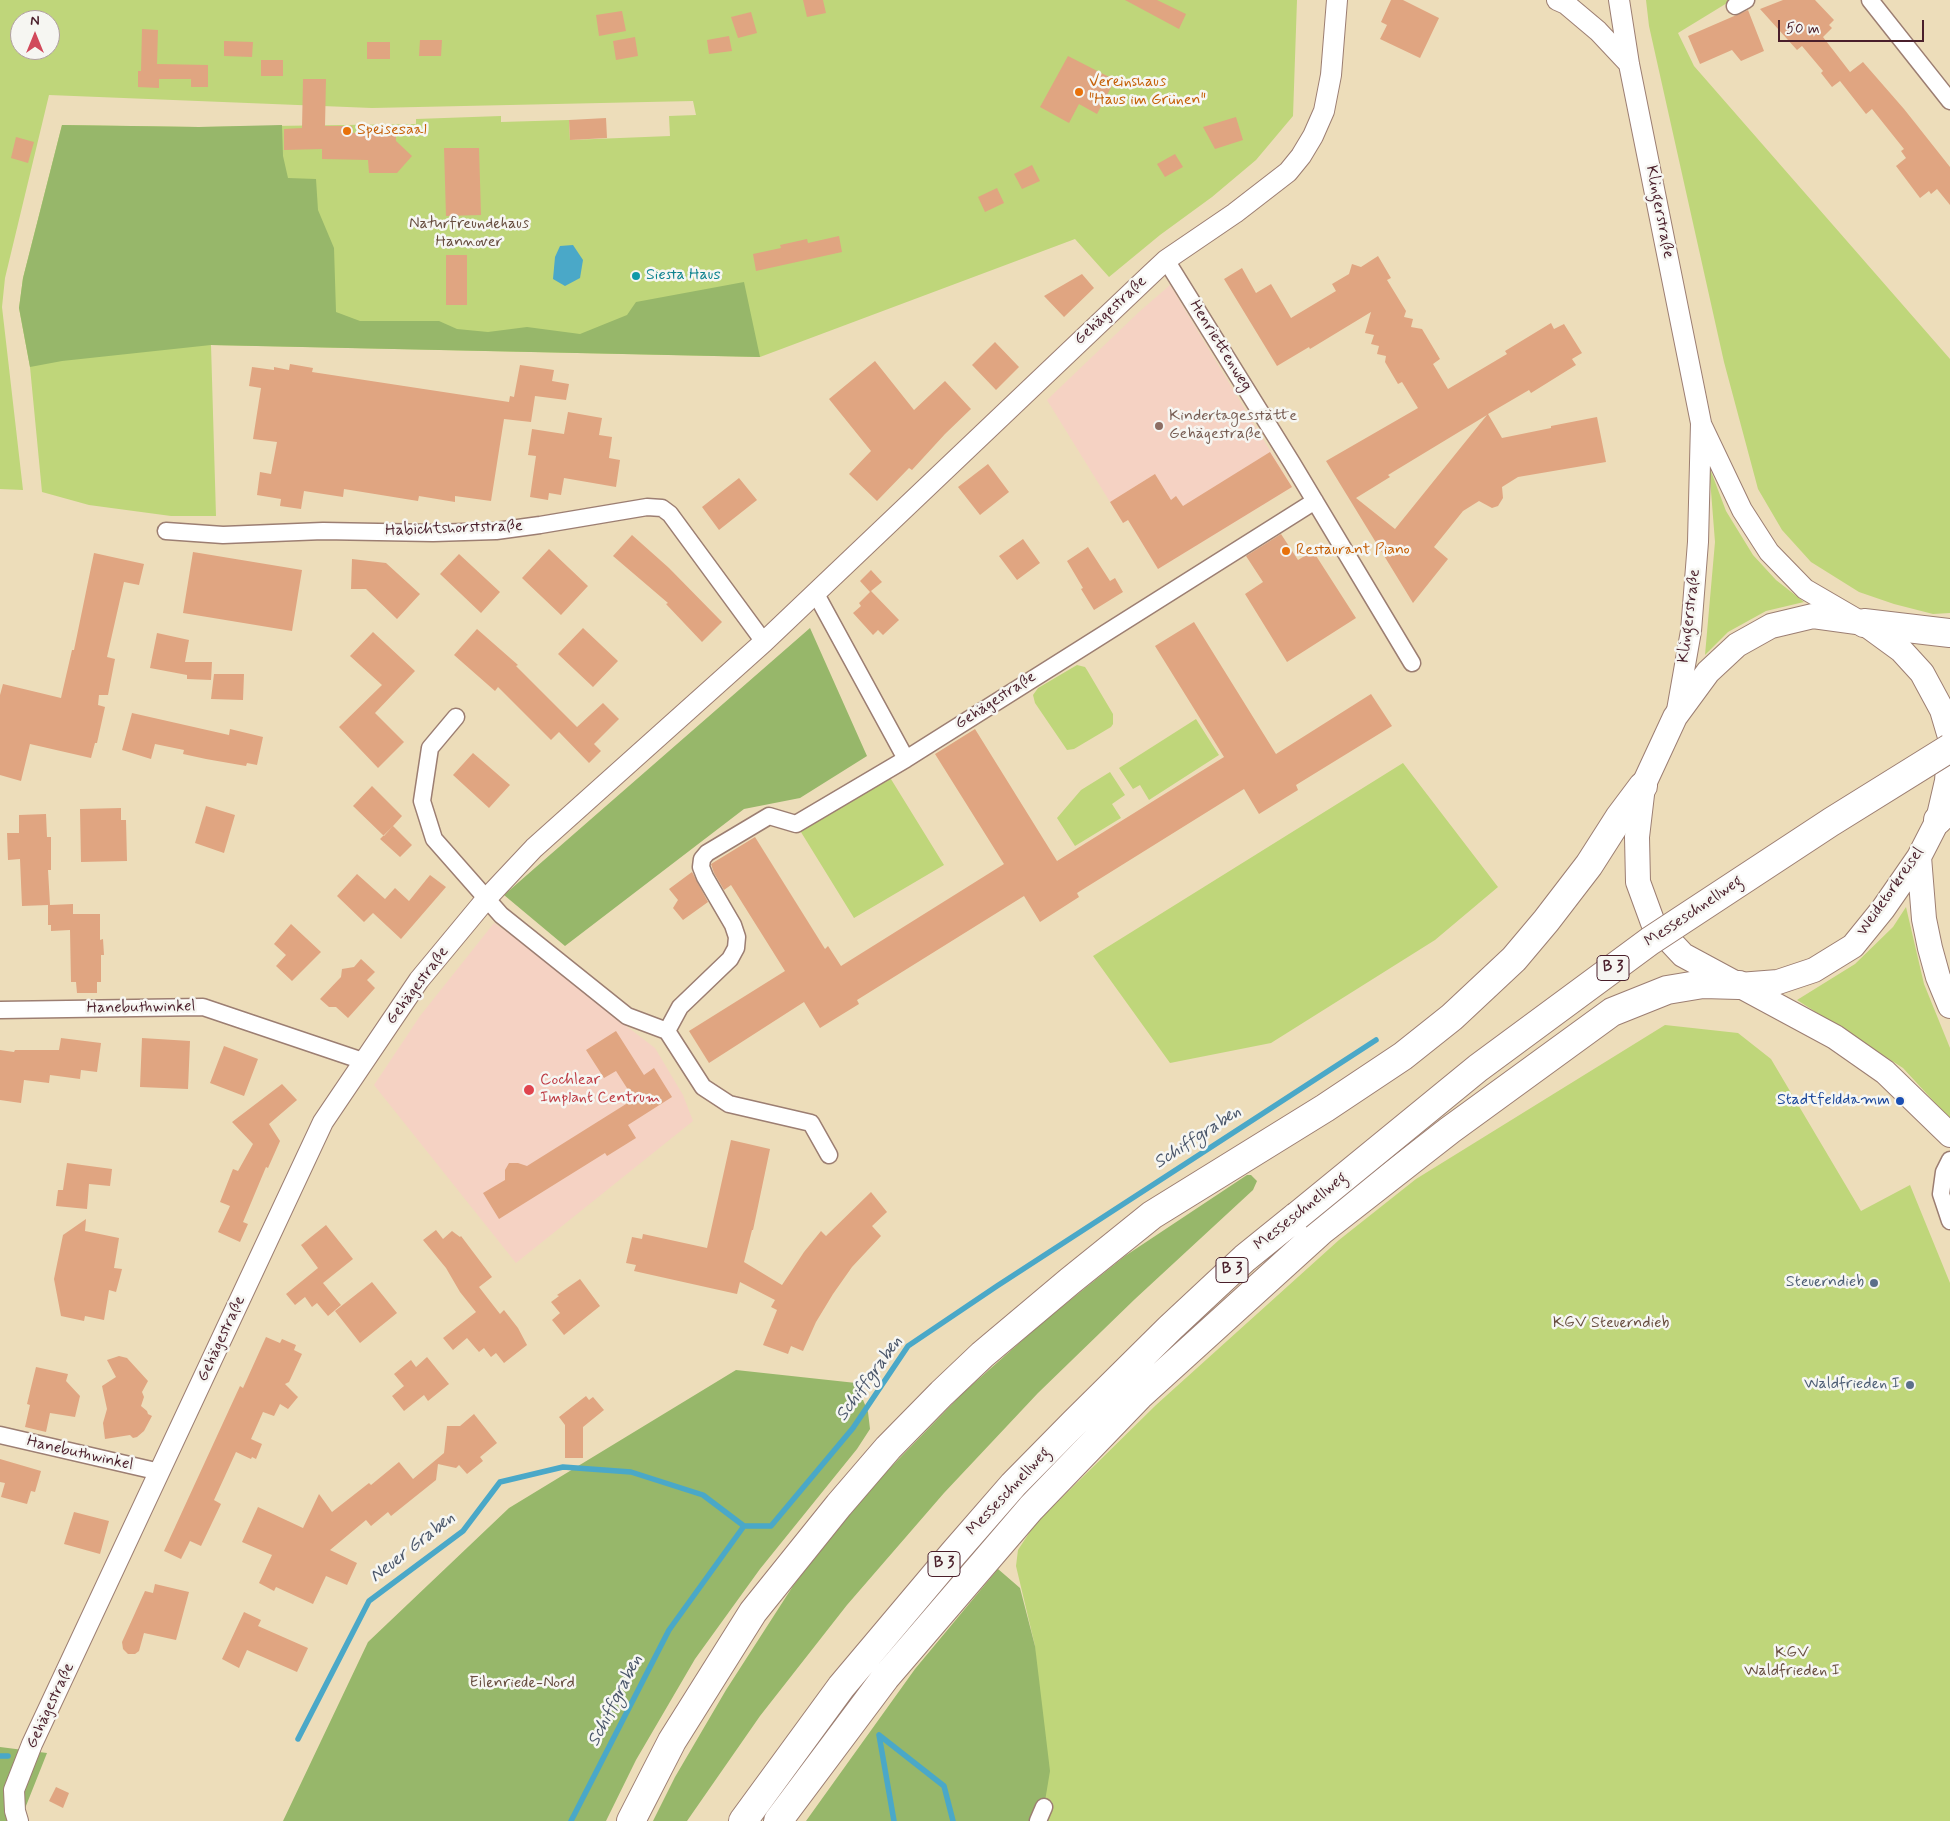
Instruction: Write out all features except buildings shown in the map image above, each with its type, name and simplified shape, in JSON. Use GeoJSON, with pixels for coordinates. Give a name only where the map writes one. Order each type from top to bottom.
{"type":"FeatureCollection","features":[{"type":"Feature","properties":{"kind":"highway"},"geometry":{"type":"LineString","coordinates":[[1864,623],[1950,633]]}},
{"type":"Feature","properties":{"kind":"highway","name":"Messeschnellweg"},"geometry":{"type":"LineString","coordinates":[[743,1821],[841,1687],[1013,1486],[1170,1328],[1245,1258],[1478,1068],[1650,941],[1831,822],[1950,748]]}},
{"type":"Feature","properties":{"kind":"highway"},"geometry":{"type":"LineString","coordinates":[[631,1821],[672,1741],[753,1612],[839,1505],[888,1448],[982,1355],[1152,1215],[1332,1103],[1403,1056],[1452,1017],[1514,959],[1546,921],[1589,865],[1619,818],[1644,786]]}},
{"type":"Feature","properties":{"kind":"highway"},"geometry":{"type":"LineString","coordinates":[[778,1821],[885,1678],[1031,1508],[1139,1396],[1322,1230],[1450,1130],[1612,1012],[1667,990],[1703,984],[1739,985]]}},
{"type":"Feature","properties":{"kind":"main road","name":"Weidetorkreisel"},"geometry":{"type":"LineString","coordinates":[[1814,616],[1864,623],[1900,650],[1922,673],[1942,710],[1950,738],[1944,814],[1919,857],[1883,909],[1853,946],[1814,970],[1778,982],[1739,985],[1683,955],[1653,923],[1638,882],[1637,837],[1644,786],[1675,717],[1708,672],[1736,645],[1771,626],[1814,616]]}},
{"type":"Feature","properties":{"kind":"main road"},"geometry":{"type":"LineString","coordinates":[[1919,857],[1924,919],[1930,948],[1938,977],[1950,1006]]}},
{"type":"Feature","properties":{"kind":"main road"},"geometry":{"type":"LineString","coordinates":[[1739,985],[1835,1037],[1885,1072],[1950,1135]]}},
{"type":"Feature","properties":{"kind":"street","name":"Gehägestraße"},"geometry":{"type":"LineString","coordinates":[[17,1816],[14,1790],[32,1744],[323,1122],[419,980],[487,898],[534,848],[816,594],[1166,260],[1235,213],[1288,172],[1301,156],[1313,136],[1324,111],[1331,75],[1337,0]]}},
{"type":"Feature","properties":{"kind":"street"},"geometry":{"type":"LineString","coordinates":[[1557,0],[1566,4],[1598,31],[1629,64]]}},
{"type":"Feature","properties":{"kind":"street","name":"Klingerstraße"},"geometry":{"type":"LineString","coordinates":[[1619,0],[1629,64],[1701,423],[1698,542],[1691,631],[1675,717]]}},
{"type":"Feature","properties":{"kind":"street"},"geometry":{"type":"LineString","coordinates":[[1870,0],[1950,102]]}},
{"type":"Feature","properties":{"kind":"street","name":"Henriettenweg"},"geometry":{"type":"LineString","coordinates":[[1166,260],[1315,501],[1412,663]]}},
{"type":"Feature","properties":{"kind":"street","name":"Klingerstraße"},"geometry":{"type":"LineString","coordinates":[[1701,423],[1742,510],[1769,552],[1805,589],[1864,623]]}},
{"type":"Feature","properties":{"kind":"street","name":"Gehägestraße"},"geometry":{"type":"LineString","coordinates":[[667,1031],[680,1007],[730,959],[736,948],[737,937],[733,925],[704,877],[701,867],[702,859],[707,853],[769,816],[796,824],[906,759],[1315,501]]}},
{"type":"Feature","properties":{"kind":"street","name":"Habichtshorststraße"},"geometry":{"type":"LineString","coordinates":[[166,531],[223,535],[323,531],[433,533],[496,531],[647,507],[662,508],[670,514],[764,642]]}},
{"type":"Feature","properties":{"kind":"street"},"geometry":{"type":"LineString","coordinates":[[816,594],[906,759]]}},
{"type":"Feature","properties":{"kind":"street"},"geometry":{"type":"LineString","coordinates":[[456,717],[430,748],[422,801],[434,839],[502,915],[627,1016],[667,1031],[702,1087],[730,1104],[810,1123],[829,1155]]}},
{"type":"Feature","properties":{"kind":"street","name":"Hanebuthwinkel"},"geometry":{"type":"LineString","coordinates":[[0,1010],[203,1007],[363,1061]]}},
{"type":"Feature","properties":{"kind":"street"},"geometry":{"type":"LineString","coordinates":[[1950,1160],[1944,1172],[1941,1194],[1950,1221]]}},
{"type":"Feature","properties":{"kind":"street","name":"Hanebuthwinkel"},"geometry":{"type":"LineString","coordinates":[[0,1434],[160,1472]]}},
{"type":"Feature","properties":{"kind":"shaded area","name":"Kindertagesstätte Gehägestraße"},"geometry":{"type":"Polygon","coordinates":[[[1170,285],[1292,487],[1158,569],[1128,520],[1123,523],[1047,400],[1170,285]]]}},
{"type":"Feature","properties":{"kind":"shaded area","name":"Cochlear Implant Centrum"},"geometry":{"type":"Polygon","coordinates":[[[494,923],[578,982],[621,1022],[655,1048],[683,1095],[693,1121],[516,1263],[374,1085],[420,1016],[494,923]]]}},
{"type":"Feature","properties":{"kind":"green space","name":"Naturfreundehaus Hannover"},"geometry":{"type":"Polygon","coordinates":[[[0,0],[1297,0],[1293,116],[1256,160],[1212,197],[1160,235],[1109,277],[1075,239],[760,357],[211,345],[216,516],[171,516],[89,505],[42,492],[30,367],[19,308],[23,278],[62,125],[199,127],[416,124],[416,119],[501,116],[501,122],[569,120],[570,140],[670,136],[669,116],[696,115],[693,101],[372,108],[49,95],[5,278],[2,307],[23,490],[0,489],[0,0]]]}},
{"type":"Feature","properties":{"kind":"green space"},"geometry":{"type":"Polygon","coordinates":[[[1646,0],[1732,0],[1678,33],[1694,66],[1950,359],[1950,613],[1933,614],[1894,604],[1859,592],[1811,562],[1782,530],[1758,489],[1724,362],[1649,26],[1646,0]]]}},
{"type":"Feature","properties":{"kind":"green space"},"geometry":{"type":"Polygon","coordinates":[[[62,125],[199,127],[282,125],[283,156],[288,178],[316,179],[318,210],[334,248],[336,312],[360,321],[439,321],[457,329],[488,332],[527,327],[580,334],[627,315],[636,302],[744,282],[760,357],[211,345],[62,361],[30,367],[19,308],[23,278],[62,125]]]}},
{"type":"Feature","properties":{"kind":"green space"},"geometry":{"type":"Polygon","coordinates":[[[1709,466],[1726,511],[1753,555],[1776,580],[1804,602],[1766,611],[1728,632],[1705,655],[1715,542],[1709,466]]]}},
{"type":"Feature","properties":{"kind":"green space"},"geometry":{"type":"Polygon","coordinates":[[[810,628],[867,756],[800,798],[744,809],[565,946],[504,895],[810,628]]]}},
{"type":"Feature","properties":{"kind":"green space"},"geometry":{"type":"Polygon","coordinates":[[[1077,665],[1085,667],[1087,670],[1113,714],[1113,724],[1074,749],[1067,750],[1035,703],[1033,695],[1038,688],[1077,665]]]}},
{"type":"Feature","properties":{"kind":"green space"},"geometry":{"type":"Polygon","coordinates":[[[1196,719],[1219,755],[1149,800],[1140,785],[1133,789],[1119,768],[1196,719]]]}},
{"type":"Feature","properties":{"kind":"green space"},"geometry":{"type":"Polygon","coordinates":[[[1403,763],[1498,887],[1435,940],[1271,1043],[1170,1063],[1093,956],[1403,763]]]}},
{"type":"Feature","properties":{"kind":"green space"},"geometry":{"type":"Polygon","coordinates":[[[886,771],[944,865],[854,918],[796,824],[886,771]]]}},
{"type":"Feature","properties":{"kind":"green space"},"geometry":{"type":"Polygon","coordinates":[[[1110,772],[1125,795],[1112,804],[1121,818],[1075,846],[1057,818],[1081,790],[1110,772]]]}},
{"type":"Feature","properties":{"kind":"green space"},"geometry":{"type":"Polygon","coordinates":[[[1906,907],[1924,984],[1950,1048],[1950,1119],[1903,1068],[1797,1000],[1855,964],[1893,927],[1906,907]]]}},
{"type":"Feature","properties":{"kind":"green space","name":"KGV Steuerndieb"},"geometry":{"type":"Polygon","coordinates":[[[1665,1025],[1738,1033],[1771,1059],[1861,1211],[1910,1185],[1950,1283],[1950,1821],[1038,1821],[1035,1646],[1016,1566],[1018,1550],[1035,1524],[1156,1405],[1339,1240],[1416,1179],[1665,1025]]]}},
{"type":"Feature","properties":{"kind":"green space"},"geometry":{"type":"Polygon","coordinates":[[[1247,1175],[1251,1175],[1257,1181],[1253,1190],[1135,1299],[1038,1393],[944,1493],[847,1605],[760,1716],[687,1821],[653,1821],[675,1777],[726,1690],[793,1586],[830,1536],[888,1470],[964,1392],[1043,1322],[1125,1256],[1247,1175]]]}},
{"type":"Feature","properties":{"kind":"green space","name":"Eilenriede-Nord"},"geometry":{"type":"Polygon","coordinates":[[[736,1370],[856,1383],[868,1412],[870,1429],[857,1449],[760,1569],[695,1659],[636,1760],[606,1821],[283,1821],[368,1642],[509,1508],[736,1370]]]}},
{"type":"Feature","properties":{"kind":"green space"},"geometry":{"type":"Polygon","coordinates":[[[998,1569],[1020,1588],[1035,1646],[1050,1771],[1044,1807],[1038,1821],[806,1821],[915,1669],[998,1569]]]}},
{"type":"Feature","properties":{"kind":"green space"},"geometry":{"type":"Polygon","coordinates":[[[0,1747],[47,1753],[20,1821],[0,1821],[0,1747]]]}},
{"type":"Feature","properties":{"kind":"water"},"geometry":{"type":"Polygon","coordinates":[[[573,245],[583,260],[580,278],[565,286],[553,279],[555,257],[560,246],[573,245]]]}},
{"type":"Feature","properties":{"kind":"waterway","name":"Schiffgraben"},"geometry":{"type":"LineString","coordinates":[[744,1526],[771,1526],[853,1428],[908,1346],[997,1286],[1376,1040]]}},
{"type":"Feature","properties":{"kind":"waterway","name":"Neuer Graben"},"geometry":{"type":"LineString","coordinates":[[298,1739],[369,1601],[463,1531],[500,1482],[563,1467],[631,1472],[703,1495],[744,1526]]}},
{"type":"Feature","properties":{"kind":"waterway","name":"Schiffgraben"},"geometry":{"type":"LineString","coordinates":[[571,1821],[669,1630],[744,1526]]}},
{"type":"Feature","properties":{"kind":"waterway"},"geometry":{"type":"LineString","coordinates":[[879,1735],[944,1786],[953,1821]]}},
{"type":"Feature","properties":{"kind":"waterway"},"geometry":{"type":"LineString","coordinates":[[879,1735],[894,1821]]}},
{"type":"Feature","properties":{"kind":"waterway","name":"Neuer Graben"},"geometry":{"type":"LineString","coordinates":[[0,1756],[8,1756]]}},
{"type":"Feature","properties":{"kind":"place","name":"Vereinshaus \"Haus im Grünen\""},"geometry":{"type":"Point","coordinates":[1079,92]}},
{"type":"Feature","properties":{"kind":"place","name":"Speisesaal"},"geometry":{"type":"Point","coordinates":[347,131]}},
{"type":"Feature","properties":{"kind":"place","name":"Siesta Haus"},"geometry":{"type":"Point","coordinates":[636,276]}},
{"type":"Feature","properties":{"kind":"place","name":"Kindertagesstätte Gehägestraße"},"geometry":{"type":"Point","coordinates":[1159,426]}},
{"type":"Feature","properties":{"kind":"place","name":"Restaurant Piano"},"geometry":{"type":"Point","coordinates":[1286,551]}},
{"type":"Feature","properties":{"kind":"place","name":"Cochlear Implant Centrum"},"geometry":{"type":"Point","coordinates":[529,1090]}},
{"type":"Feature","properties":{"kind":"place","name":"Stadtfelddamm"},"geometry":{"type":"Point","coordinates":[1900,1101]}},
{"type":"Feature","properties":{"kind":"place","name":"Steuerndieb"},"geometry":{"type":"Point","coordinates":[1874,1283]}},
{"type":"Feature","properties":{"kind":"place","name":"Waldfrieden I"},"geometry":{"type":"Point","coordinates":[1910,1385]}},
{"type":"Feature","properties":{"kind":"park label","name":"KGV Waldfrieden I"},"geometry":{"type":"Point","coordinates":[1792,1663]}}]}
